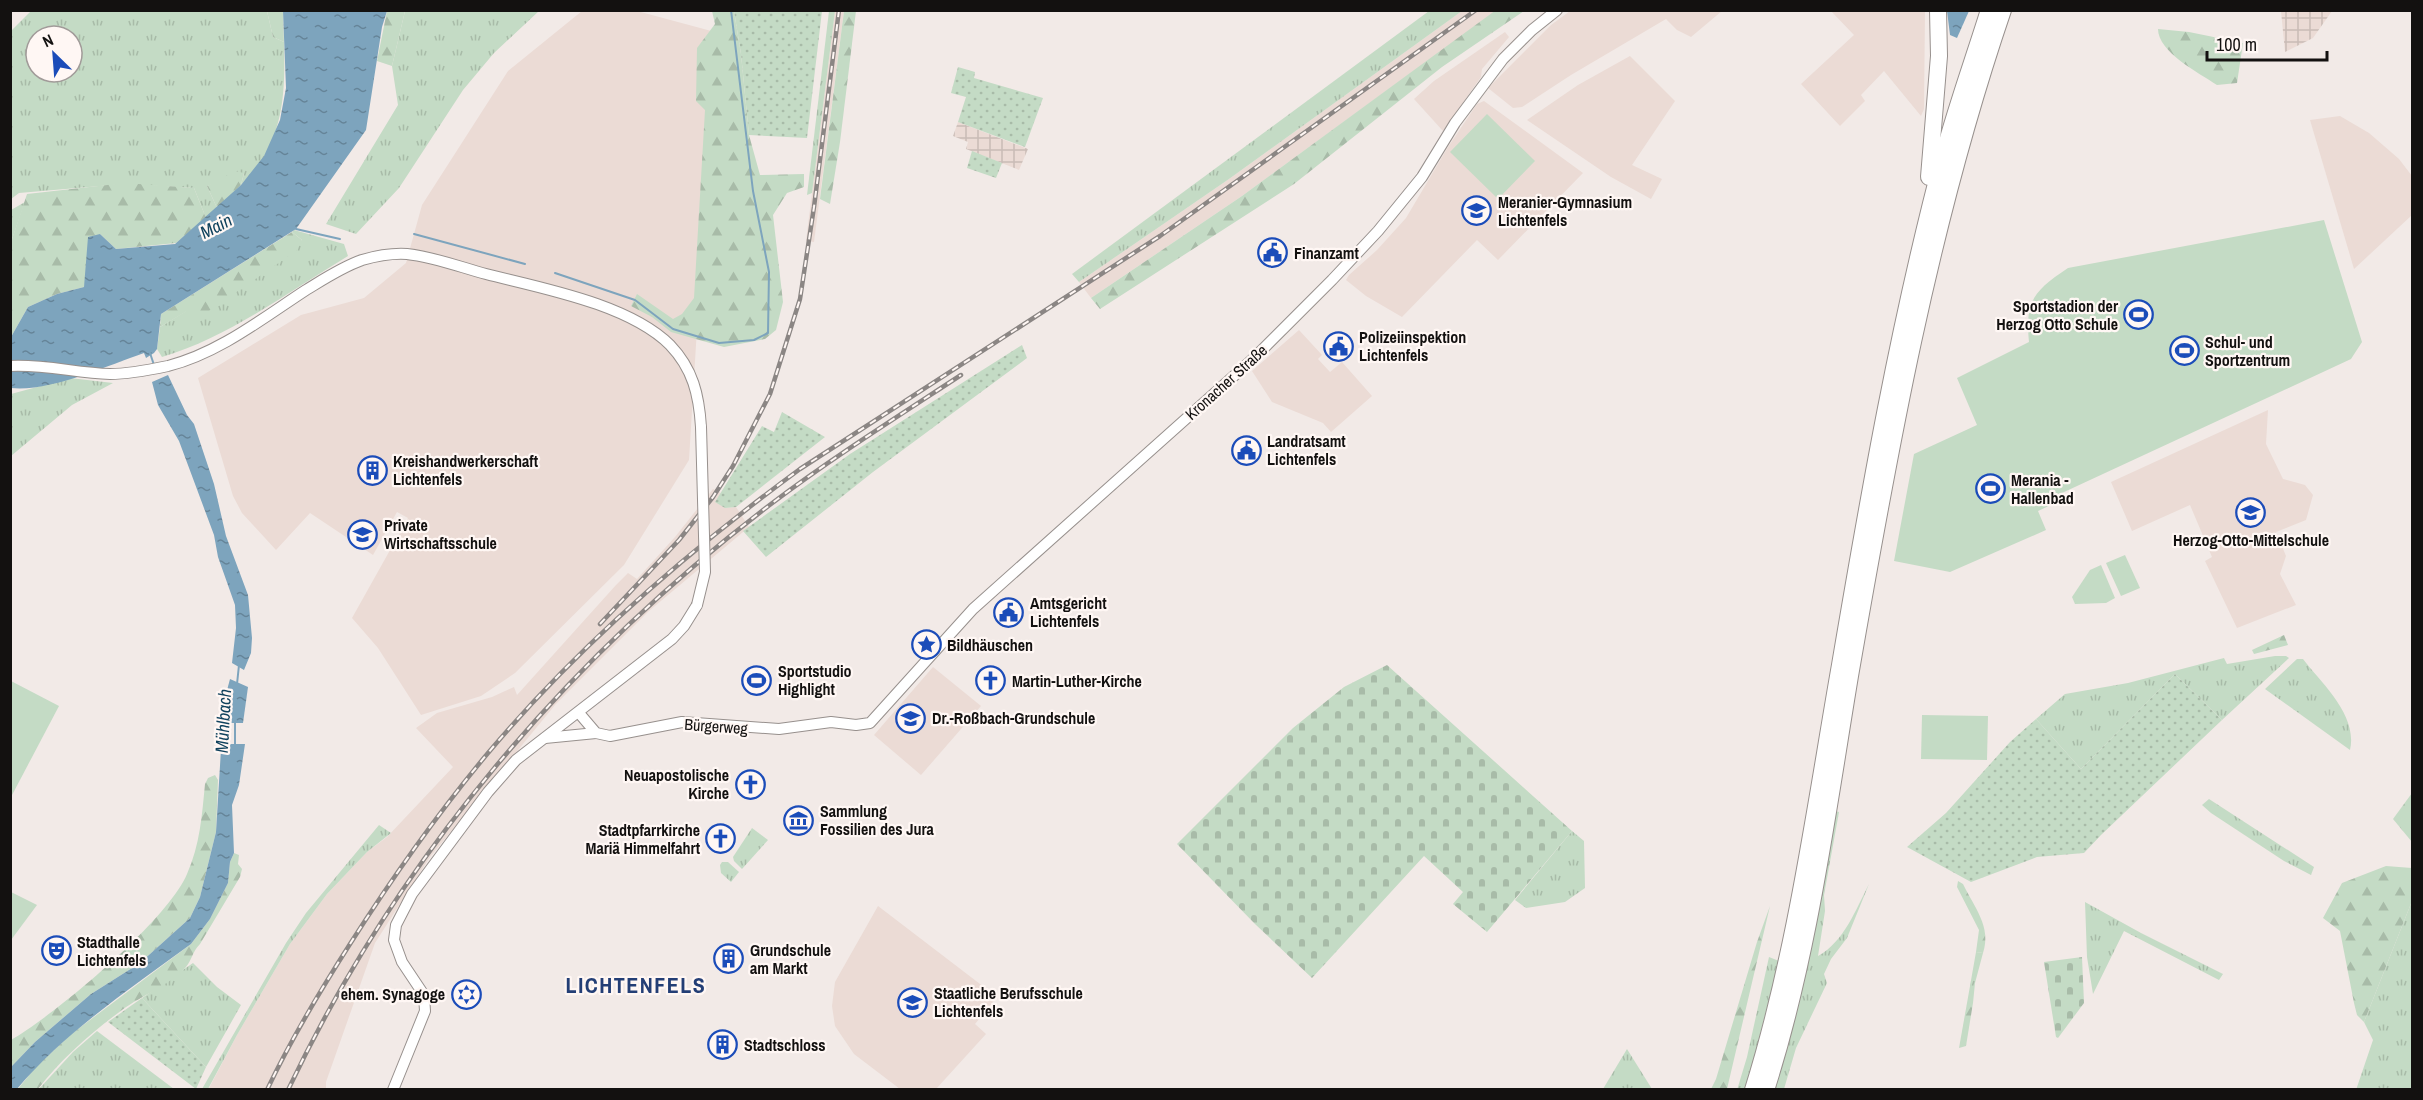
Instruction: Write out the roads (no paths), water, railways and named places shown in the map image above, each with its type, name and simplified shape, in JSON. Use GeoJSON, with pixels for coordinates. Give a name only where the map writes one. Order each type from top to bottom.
{"type":"FeatureCollection","features":[{"type":"Feature","properties":{"kind":"highway"},"geometry":{"type":"LineString","coordinates":[[1922,242],[1936,114],[1939,56],[1938,10]]}},
{"type":"Feature","properties":{"kind":"highway"},"geometry":{"type":"LineString","coordinates":[[1753,1089],[1774,1016],[1797,911],[1880,436],[1922,242],[1944,152],[1989,10]]}},
{"type":"Feature","properties":{"kind":"highway"},"geometry":{"type":"LineString","coordinates":[[1766,1089],[1787,1019],[1807,925],[1868,576],[1912,343],[1954,164],[2003,10]]}},
{"type":"Feature","properties":{"kind":"street","name":"Kronacher Straße"},"geometry":{"type":"LineString","coordinates":[[864,725],[874,720],[974,609],[1254,358],[1316,296],[1422,177],[1466,107],[1503,59],[1525,36],[1557,10]]}},
{"type":"Feature","properties":{"kind":"street"},"geometry":{"type":"LineString","coordinates":[[10,366],[45,366],[110,374],[142,371],[186,360],[226,341],[336,272],[363,260],[393,254],[440,261],[530,284],[616,312],[642,324],[669,344],[687,366],[695,382],[701,427],[705,572],[697,605],[684,626],[660,648],[516,760],[488,792],[412,894],[400,917],[394,940],[402,962],[424,995],[425,1011],[393,1089]]}},
{"type":"Feature","properties":{"kind":"street"},"geometry":{"type":"LineString","coordinates":[[579,713],[596,733]]}},
{"type":"Feature","properties":{"kind":"street","name":"Bürgerweg"},"geometry":{"type":"LineString","coordinates":[[542,739],[596,733],[618,736],[682,722],[779,729],[831,722],[864,725]]}},
{"type":"Feature","properties":{"kind":"water","name":"Main"},"geometry":{"type":"Polygon","coordinates":[[[283,11],[387,11],[382,27],[366,130],[296,229],[161,314],[157,349],[146,358],[144,353],[60,382],[43,386],[11,388],[11,337],[28,307],[57,294],[84,287],[88,237],[100,234],[116,249],[175,244],[241,185],[264,156],[280,120],[286,88],[283,11]]]}},
{"type":"Feature","properties":{"kind":"water"},"geometry":{"type":"Polygon","coordinates":[[[1947,11],[1969,11],[1957,38],[1950,35],[1947,11]]]}},
{"type":"Feature","properties":{"kind":"water"},"geometry":{"type":"Polygon","coordinates":[[[168,375],[187,415],[194,424],[214,484],[226,536],[248,595],[252,638],[251,653],[244,670],[232,663],[236,628],[235,605],[218,557],[214,535],[179,441],[158,405],[152,382],[168,375]]]}},
{"type":"Feature","properties":{"kind":"water"},"geometry":{"type":"Polygon","coordinates":[[[230,679],[248,687],[243,723],[230,723],[226,694],[230,679]]]}},
{"type":"Feature","properties":{"kind":"water"},"geometry":{"type":"Polygon","coordinates":[[[226,744],[245,744],[239,785],[232,805],[234,853],[230,862],[228,883],[210,919],[191,944],[77,1030],[56,1048],[17,1089],[11,1089],[11,1067],[35,1042],[91,994],[140,963],[190,918],[200,897],[216,832],[221,749],[226,744]]]}},
{"type":"Feature","properties":{"kind":"waterway"},"geometry":{"type":"LineString","coordinates":[[555,273],[635,300],[673,329],[719,343],[754,340],[768,333],[769,272],[753,191],[731,10]]}},
{"type":"Feature","properties":{"kind":"waterway"},"geometry":{"type":"LineString","coordinates":[[296,229],[340,239]]}},
{"type":"Feature","properties":{"kind":"waterway"},"geometry":{"type":"LineString","coordinates":[[414,234],[525,264]]}},
{"type":"Feature","properties":{"kind":"waterway","name":"Mühlbach"},"geometry":{"type":"LineString","coordinates":[[150,353],[154,365]]}},
{"type":"Feature","properties":{"kind":"waterway","name":"Mühlbach"},"geometry":{"type":"LineString","coordinates":[[237,684],[239,665]]}},
{"type":"Feature","properties":{"kind":"waterway","name":"Mühlbach"},"geometry":{"type":"LineString","coordinates":[[235,722],[235,746]]}},
{"type":"Feature","properties":{"kind":"railway"},"geometry":{"type":"LineString","coordinates":[[600,624],[679,540],[713,497],[733,466],[770,394],[800,299],[839,10]]}},
{"type":"Feature","properties":{"kind":"railway"},"geometry":{"type":"LineString","coordinates":[[267,1090],[317,997],[382,895],[433,822],[523,713],[559,675],[636,602],[716,533],[800,469],[1160,236],[1476,10]]}},
{"type":"Feature","properties":{"kind":"railway"},"geometry":{"type":"LineString","coordinates":[[288,1090],[332,1005],[381,922],[435,844],[494,768],[558,696],[625,628],[696,564],[771,504],[841,454],[961,375]]}},
{"type":"Feature","properties":{"kind":"place","name":"Meranier-Gymnasium Lichtenfels"},"geometry":{"type":"Point","coordinates":[1477,211]}},
{"type":"Feature","properties":{"kind":"place","name":"Finanzamt"},"geometry":{"type":"Point","coordinates":[1273,253]}},
{"type":"Feature","properties":{"kind":"place","name":"Sportstadion der Herzog Otto Schule"},"geometry":{"type":"Point","coordinates":[2139,315]}},
{"type":"Feature","properties":{"kind":"place","name":"Polizeiinspektion Lichtenfels"},"geometry":{"type":"Point","coordinates":[1338,346]}},
{"type":"Feature","properties":{"kind":"place","name":"Schul- und Sportzentrum"},"geometry":{"type":"Point","coordinates":[2184,351]}},
{"type":"Feature","properties":{"kind":"place","name":"Landratsamt Lichtenfels"},"geometry":{"type":"Point","coordinates":[1246,450]}},
{"type":"Feature","properties":{"kind":"place","name":"Kreishandwerkerschaft Lichtenfels"},"geometry":{"type":"Point","coordinates":[372,470]}},
{"type":"Feature","properties":{"kind":"place","name":"Merania - Hallenbad"},"geometry":{"type":"Point","coordinates":[1990,489]}},
{"type":"Feature","properties":{"kind":"place","name":"Herzog-Otto-Mittelschule"},"geometry":{"type":"Point","coordinates":[2251,512]}},
{"type":"Feature","properties":{"kind":"place","name":"Private Wirtschaftsschule"},"geometry":{"type":"Point","coordinates":[363,534]}},
{"type":"Feature","properties":{"kind":"place","name":"Amtsgericht Lichtenfels"},"geometry":{"type":"Point","coordinates":[1009,612]}},
{"type":"Feature","properties":{"kind":"place","name":"Bildhäuschen"},"geometry":{"type":"Point","coordinates":[926,645]}},
{"type":"Feature","properties":{"kind":"place","name":"Sportstudio Highlight"},"geometry":{"type":"Point","coordinates":[757,680]}},
{"type":"Feature","properties":{"kind":"place","name":"Martin-Luther-Kirche"},"geometry":{"type":"Point","coordinates":[991,681]}},
{"type":"Feature","properties":{"kind":"place","name":"Dr.-Roßbach-Grundschule"},"geometry":{"type":"Point","coordinates":[911,718]}},
{"type":"Feature","properties":{"kind":"place","name":"Neuapostolische Kirche"},"geometry":{"type":"Point","coordinates":[750,784]}},
{"type":"Feature","properties":{"kind":"place","name":"Sammlung Fossilien des Jura"},"geometry":{"type":"Point","coordinates":[799,820]}},
{"type":"Feature","properties":{"kind":"place","name":"Stadtpfarrkirche Mariä Himmelfahrt"},"geometry":{"type":"Point","coordinates":[721,839]}},
{"type":"Feature","properties":{"kind":"place","name":"Stadthalle Lichtenfels"},"geometry":{"type":"Point","coordinates":[56,951]}},
{"type":"Feature","properties":{"kind":"place","name":"Grundschule am Markt"},"geometry":{"type":"Point","coordinates":[729,959]}},
{"type":"Feature","properties":{"kind":"place","name":"ehem. Synagoge"},"geometry":{"type":"Point","coordinates":[466,994]}},
{"type":"Feature","properties":{"kind":"place","name":"Staatliche Berufsschule Lichtenfels"},"geometry":{"type":"Point","coordinates":[913,1002]}},
{"type":"Feature","properties":{"kind":"place","name":"Stadtschloss"},"geometry":{"type":"Point","coordinates":[723,1045]}},
{"type":"Feature","properties":{"kind":"district","name":"LICHTENFELS"},"geometry":{"type":"Point","coordinates":[636,985]}}]}
